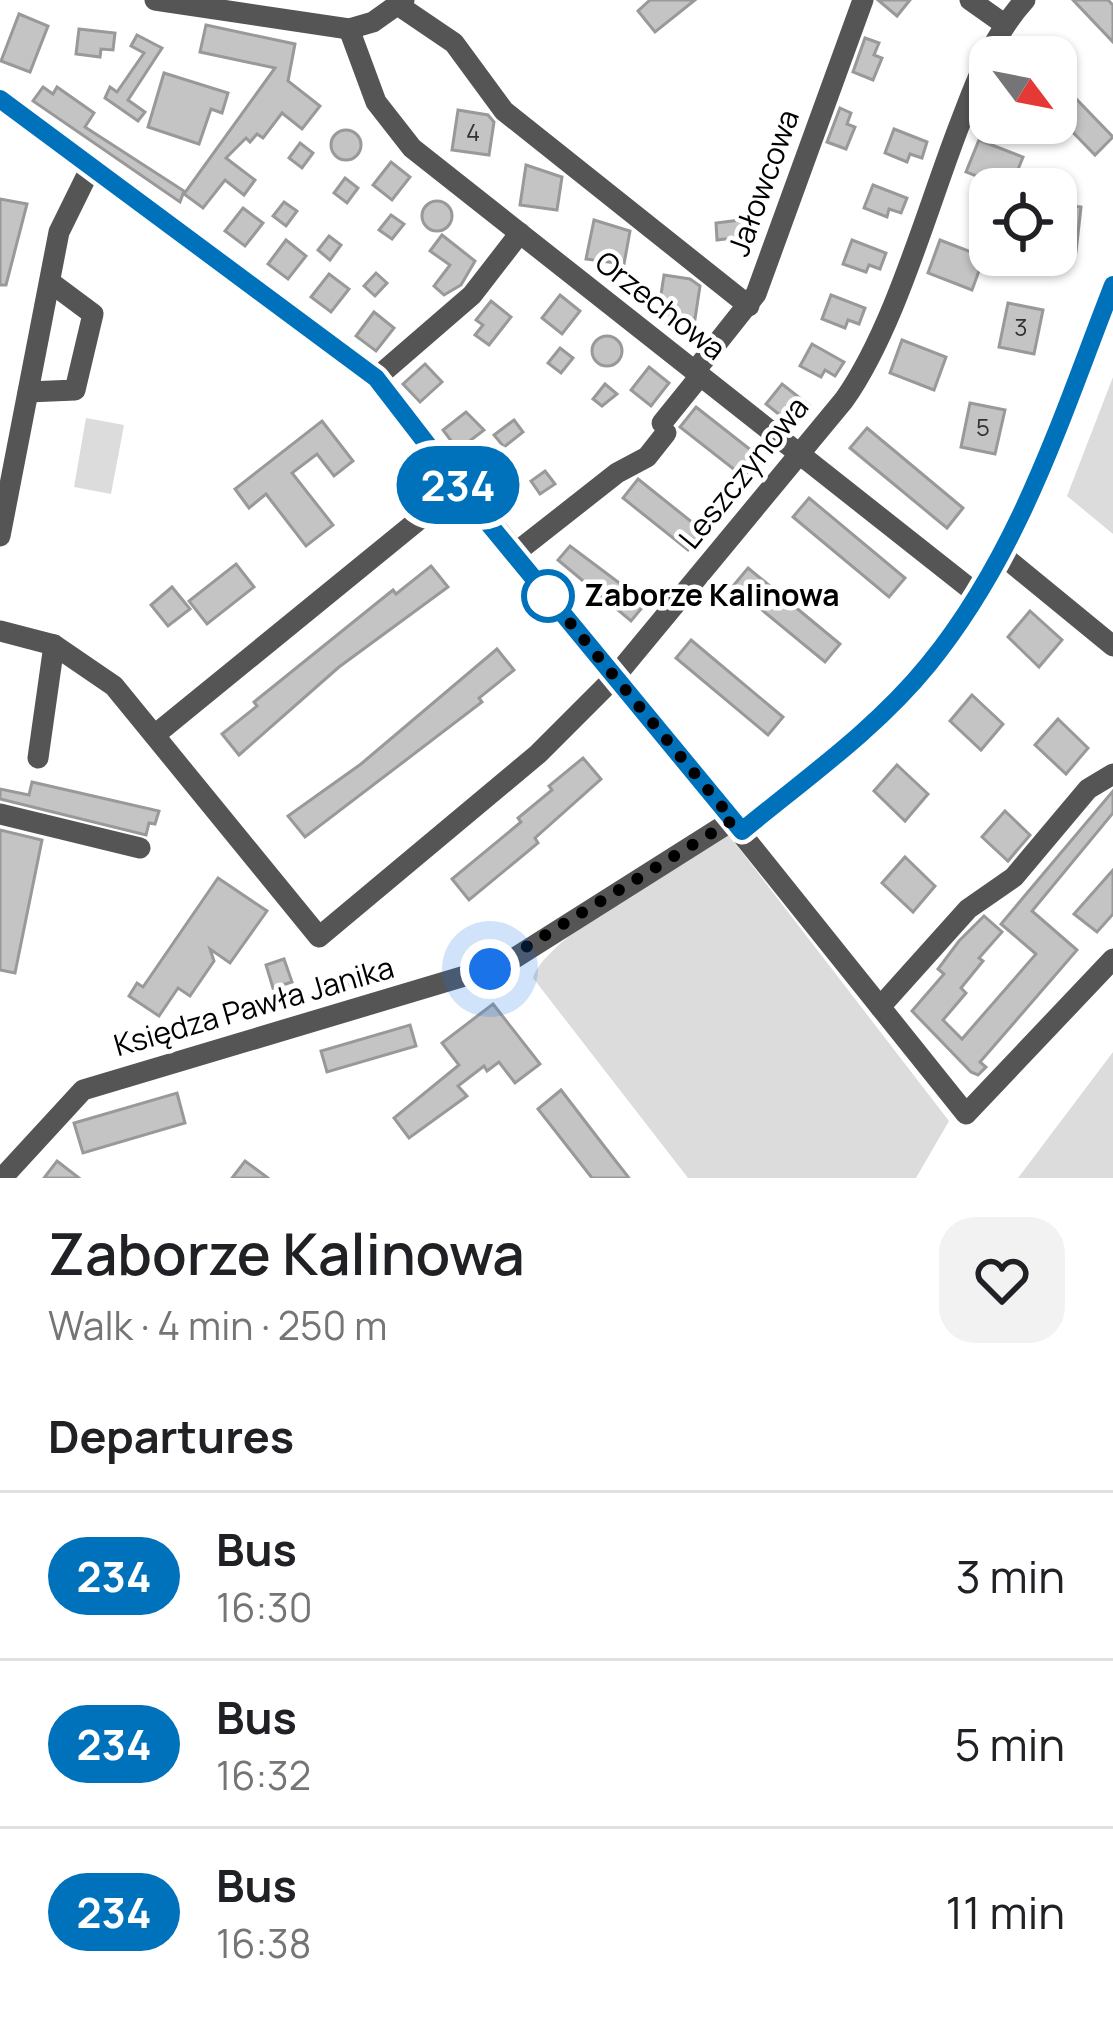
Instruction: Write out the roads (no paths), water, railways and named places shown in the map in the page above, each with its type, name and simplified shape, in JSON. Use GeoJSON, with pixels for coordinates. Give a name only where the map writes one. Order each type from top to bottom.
{"type":"FeatureCollection","features":[{"type":"Feature","properties":{"kind":"street"},"geometry":{"type":"LineString","coordinates":[[155,0],[349,29],[373,22],[401,2],[454,43],[501,109],[749,305]]}},
{"type":"Feature","properties":{"kind":"street","name":"Jałowcowa"},"geometry":{"type":"LineString","coordinates":[[514,554],[617,473],[646,457],[697,374],[749,305],[862,0]]}},
{"type":"Feature","properties":{"kind":"street"},"geometry":{"type":"LineString","coordinates":[[970,0],[1004,24]]}},
{"type":"Feature","properties":{"kind":"street","name":"Leszczynowa"},"geometry":{"type":"LineString","coordinates":[[156,734],[320,937],[486,800],[614,678],[864,369],[980,70],[1004,24],[1025,0]]}},
{"type":"Feature","properties":{"kind":"street","name":"Orzechowa"},"geometry":{"type":"LineString","coordinates":[[349,29],[360,69],[397,134],[978,595]]}},
{"type":"Feature","properties":{"kind":"street"},"geometry":{"type":"LineString","coordinates":[[0,99],[376,378],[966,1114],[1113,959]]}},
{"type":"Feature","properties":{"kind":"street"},"geometry":{"type":"LineString","coordinates":[[0,536],[65,215],[92,165]]}},
{"type":"Feature","properties":{"kind":"street"},"geometry":{"type":"LineString","coordinates":[[376,378],[472,295],[520,233]]}},
{"type":"Feature","properties":{"kind":"street"},"geometry":{"type":"LineString","coordinates":[[28,392],[75,390],[93,314],[50,282]]}},
{"type":"Feature","properties":{"kind":"street","name":"Księdza Pawła Janika"},"geometry":{"type":"LineString","coordinates":[[2,1178],[58,1111],[83,1090],[505,964],[737,825],[847,746],[926,668],[1002,555],[1048,459],[1113,285]]}},
{"type":"Feature","properties":{"kind":"street"},"geometry":{"type":"LineString","coordinates":[[0,632],[53,645],[114,686],[156,734],[459,487]]}},
{"type":"Feature","properties":{"kind":"street"},"geometry":{"type":"LineString","coordinates":[[1002,555],[1113,646]]}},
{"type":"Feature","properties":{"kind":"street"},"geometry":{"type":"LineString","coordinates":[[38,758],[53,645]]}},
{"type":"Feature","properties":{"kind":"street"},"geometry":{"type":"LineString","coordinates":[[880,1007],[968,909],[1014,877],[1088,789],[1113,774]]}},
{"type":"Feature","properties":{"kind":"street"},"geometry":{"type":"LineString","coordinates":[[0,814],[140,848]]}},
{"type":"Feature","properties":{"kind":"place","name":"Zaborze Kalinowa"},"geometry":{"type":"Point","coordinates":[548,596]}}]}
